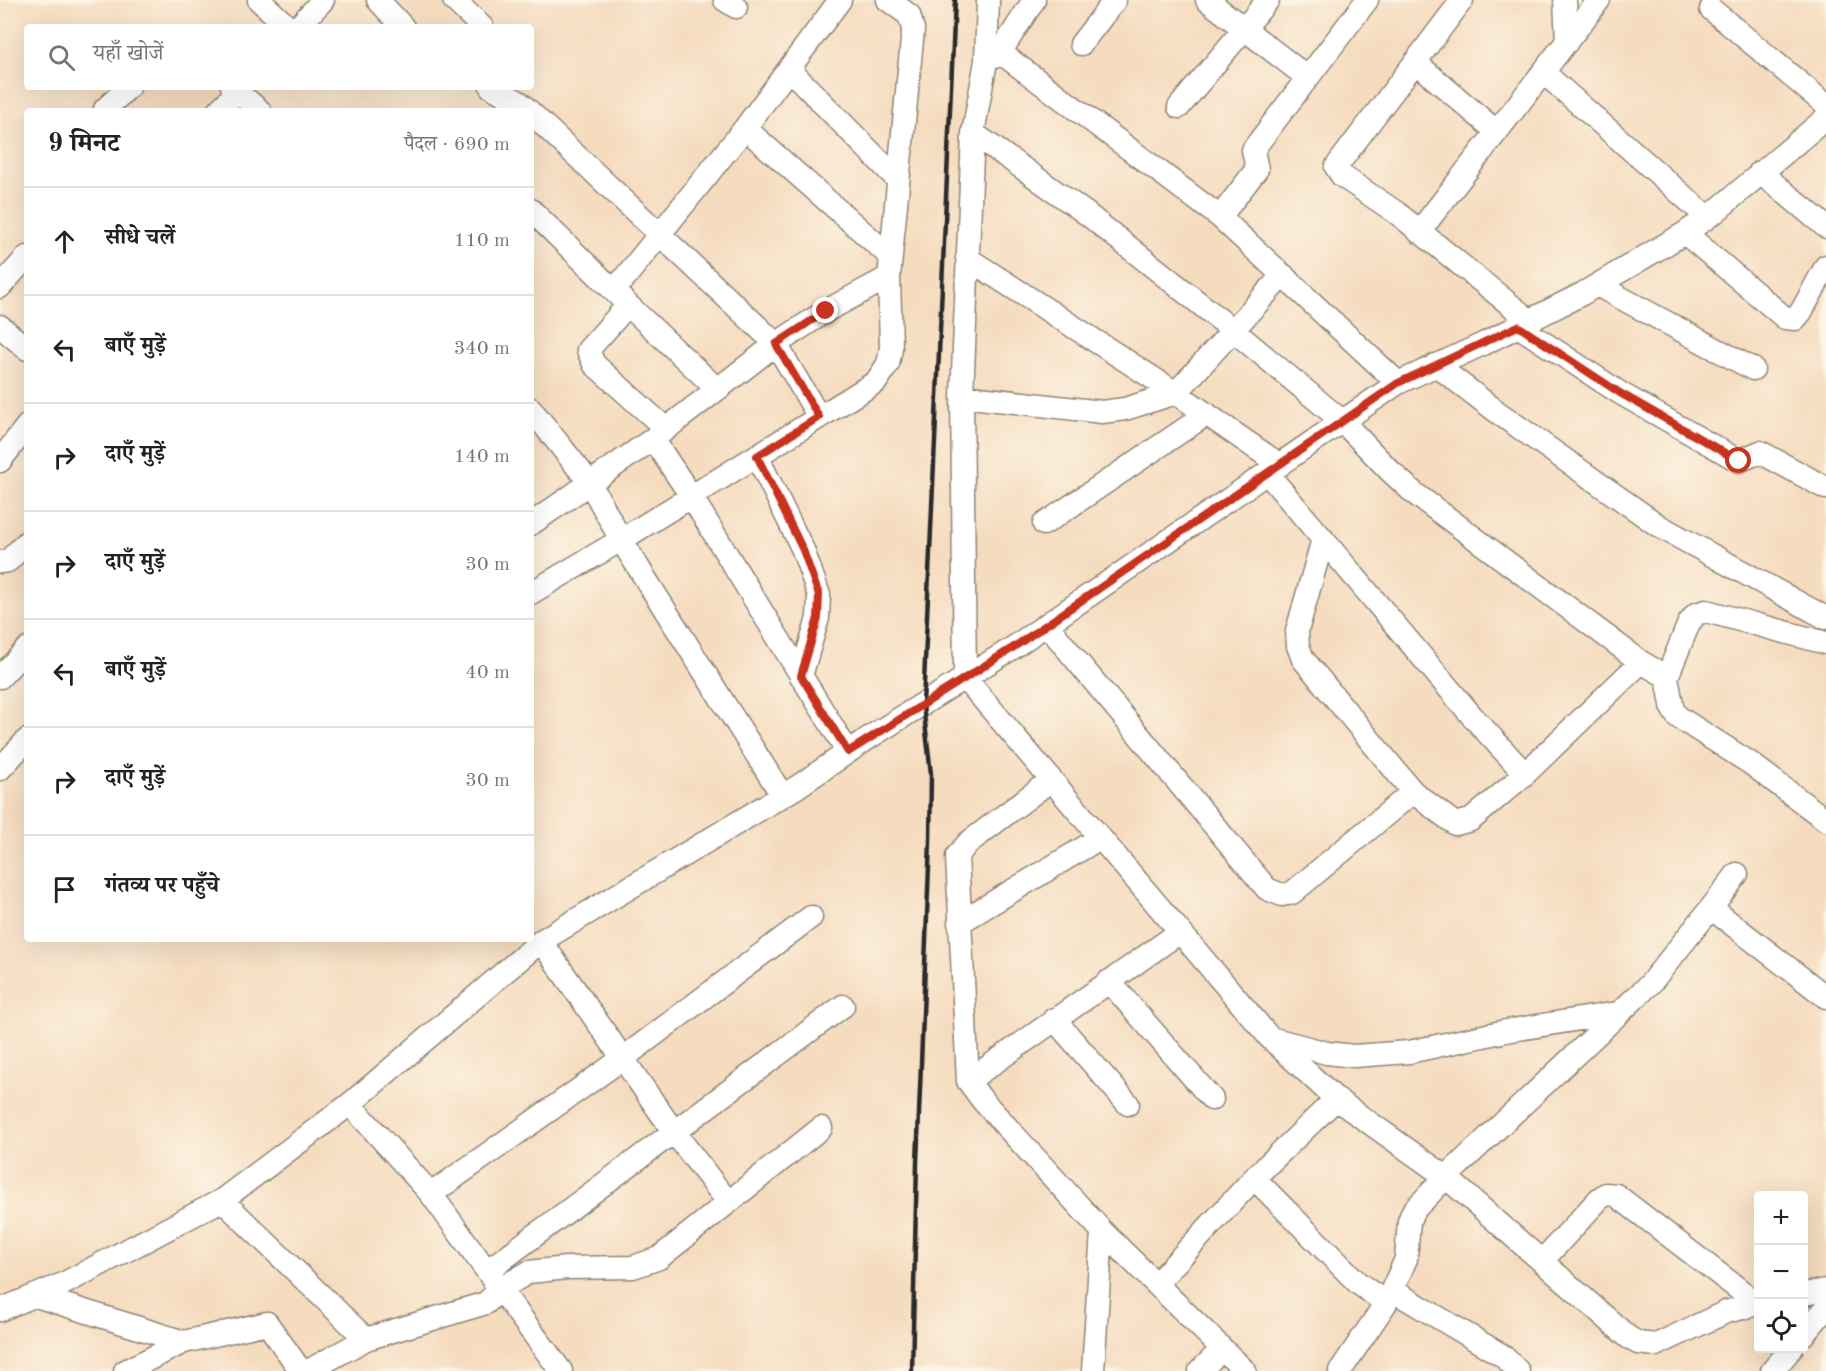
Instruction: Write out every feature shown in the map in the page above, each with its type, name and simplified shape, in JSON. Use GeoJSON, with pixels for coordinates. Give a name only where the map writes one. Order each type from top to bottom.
{"type":"FeatureCollection","features":[{"type":"Feature","properties":{"kind":"street"},"geometry":{"type":"LineString","coordinates":[[259,0],[285,24]]}},
{"type":"Feature","properties":{"kind":"street"},"geometry":{"type":"LineString","coordinates":[[301,24],[323,0]]}},
{"type":"Feature","properties":{"kind":"street"},"geometry":{"type":"LineString","coordinates":[[378,0],[400,24]]}},
{"type":"Feature","properties":{"kind":"street"},"geometry":{"type":"LineString","coordinates":[[454,0],[479,24]]}},
{"type":"Feature","properties":{"kind":"street"},"geometry":{"type":"LineString","coordinates":[[840,0],[745,128],[660,234],[588,351],[594,364],[660,434],[691,496],[848,752]]}},
{"type":"Feature","properties":{"kind":"street"},"geometry":{"type":"LineString","coordinates":[[988,0],[995,56],[973,133],[962,396],[965,678],[1270,1038],[1336,1099],[1446,1177],[1628,1337],[1638,1343],[1656,1345],[1726,1312],[1754,1305]]}},
{"type":"Feature","properties":{"kind":"street"},"geometry":{"type":"LineString","coordinates":[[995,56],[1004,48],[1034,0]]}},
{"type":"Feature","properties":{"kind":"street"},"geometry":{"type":"LineString","coordinates":[[1080,44],[1115,0]]}},
{"type":"Feature","properties":{"kind":"street"},"geometry":{"type":"LineString","coordinates":[[1207,0],[1308,78]]}},
{"type":"Feature","properties":{"kind":"street"},"geometry":{"type":"LineString","coordinates":[[1179,107],[1268,0]]}},
{"type":"Feature","properties":{"kind":"street"},"geometry":{"type":"LineString","coordinates":[[1220,217],[1257,169],[1253,150],[1255,147],[1367,0]]}},
{"type":"Feature","properties":{"kind":"street"},"geometry":{"type":"LineString","coordinates":[[1462,0],[1336,167],[1342,176],[1397,213],[1524,323],[1620,393],[1739,461],[1760,452],[1826,488]]}},
{"type":"Feature","properties":{"kind":"street"},"geometry":{"type":"LineString","coordinates":[[1565,0],[1566,42]]}},
{"type":"Feature","properties":{"kind":"street"},"geometry":{"type":"LineString","coordinates":[[1419,231],[1599,0]]}},
{"type":"Feature","properties":{"kind":"street"},"geometry":{"type":"LineString","coordinates":[[534,591],[876,382],[888,364],[891,348],[890,267],[913,29],[909,15],[891,1]]}},
{"type":"Feature","properties":{"kind":"street"},"geometry":{"type":"LineString","coordinates":[[0,1310],[63,1284],[222,1200],[350,1104],[541,941],[782,795],[1047,625],[1398,383],[1524,323],[1597,285],[1685,233],[1707,217],[1825,117],[1711,9]]}},
{"type":"Feature","properties":{"kind":"street"},"geometry":{"type":"LineString","coordinates":[[995,56],[1009,61],[1220,217],[1398,383]]}},
{"type":"Feature","properties":{"kind":"street"},"geometry":{"type":"LineString","coordinates":[[1415,62],[1497,132]]}},
{"type":"Feature","properties":{"kind":"street"},"geometry":{"type":"LineString","coordinates":[[789,69],[898,180]]}},
{"type":"Feature","properties":{"kind":"street"},"geometry":{"type":"LineString","coordinates":[[1543,72],[1707,217]]}},
{"type":"Feature","properties":{"kind":"street"},"geometry":{"type":"LineString","coordinates":[[106,108],[126,90]]}},
{"type":"Feature","properties":{"kind":"street"},"geometry":{"type":"LineString","coordinates":[[221,108],[236,90]]}},
{"type":"Feature","properties":{"kind":"street"},"geometry":{"type":"LineString","coordinates":[[238,90],[257,108]]}},
{"type":"Feature","properties":{"kind":"street"},"geometry":{"type":"LineString","coordinates":[[497,90],[526,108]]}},
{"type":"Feature","properties":{"kind":"street"},"geometry":{"type":"LineString","coordinates":[[534,116],[776,344],[819,417]]}},
{"type":"Feature","properties":{"kind":"street"},"geometry":{"type":"LineString","coordinates":[[745,128],[890,267]]}},
{"type":"Feature","properties":{"kind":"street"},"geometry":{"type":"LineString","coordinates":[[973,133],[1088,214],[1234,331],[1342,421],[1414,493],[1641,662],[1667,677]]}},
{"type":"Feature","properties":{"kind":"street"},"geometry":{"type":"LineString","coordinates":[[1760,172],[1826,227]]}},
{"type":"Feature","properties":{"kind":"street"},"geometry":{"type":"LineString","coordinates":[[534,213],[717,389]]}},
{"type":"Feature","properties":{"kind":"street"},"geometry":{"type":"LineString","coordinates":[[1685,233],[1785,318],[1795,319],[1801,312],[1826,266]]}},
{"type":"Feature","properties":{"kind":"street"},"geometry":{"type":"LineString","coordinates":[[967,258],[1207,414],[1273,469],[1323,539],[1472,716],[1525,774]]}},
{"type":"Feature","properties":{"kind":"street"},"geometry":{"type":"LineString","coordinates":[[0,287],[24,260]]}},
{"type":"Feature","properties":{"kind":"street"},"geometry":{"type":"LineString","coordinates":[[534,522],[660,434],[776,344],[890,267]]}},
{"type":"Feature","properties":{"kind":"street"},"geometry":{"type":"LineString","coordinates":[[962,396],[1102,412],[1125,409],[1176,393],[1283,275]]}},
{"type":"Feature","properties":{"kind":"street"},"geometry":{"type":"LineString","coordinates":[[1597,285],[1753,369]]}},
{"type":"Feature","properties":{"kind":"street"},"geometry":{"type":"LineString","coordinates":[[1436,365],[1500,414],[1659,526],[1826,618]]}},
{"type":"Feature","properties":{"kind":"street"},"geometry":{"type":"LineString","coordinates":[[534,413],[590,483],[621,540],[782,795]]}},
{"type":"Feature","properties":{"kind":"street"},"geometry":{"type":"LineString","coordinates":[[1044,524],[1207,414]]}},
{"type":"Feature","properties":{"kind":"street"},"geometry":{"type":"LineString","coordinates":[[0,461],[24,430]]}},
{"type":"Feature","properties":{"kind":"street"},"geometry":{"type":"LineString","coordinates":[[757,456],[803,550],[819,595],[818,618],[801,676]]}},
{"type":"Feature","properties":{"kind":"street"},"geometry":{"type":"LineString","coordinates":[[1323,539],[1297,631],[1298,646],[1303,659],[1413,792],[1455,824],[1471,820],[1525,774],[1641,662]]}},
{"type":"Feature","properties":{"kind":"street"},"geometry":{"type":"LineString","coordinates":[[0,562],[8,561],[24,545]]}},
{"type":"Feature","properties":{"kind":"street"},"geometry":{"type":"LineString","coordinates":[[1826,643],[1706,611],[1696,614],[1689,623],[1667,677],[1673,710],[1678,717],[1750,763],[1826,820]]}},
{"type":"Feature","properties":{"kind":"street"},"geometry":{"type":"LineString","coordinates":[[1047,625],[1267,889],[1282,895],[1292,893],[1413,792]]}},
{"type":"Feature","properties":{"kind":"street"},"geometry":{"type":"LineString","coordinates":[[0,677],[24,652]]}},
{"type":"Feature","properties":{"kind":"street"},"geometry":{"type":"LineString","coordinates":[[0,769],[24,743]]}},
{"type":"Feature","properties":{"kind":"street"},"geometry":{"type":"LineString","coordinates":[[1051,780],[968,843],[957,856],[968,1081],[983,1101],[1102,1231],[1245,1371]]}},
{"type":"Feature","properties":{"kind":"street"},"geometry":{"type":"LineString","coordinates":[[959,923],[1100,838]]}},
{"type":"Feature","properties":{"kind":"street"},"geometry":{"type":"LineString","coordinates":[[1340,1371],[1389,1296],[1406,1259],[1409,1221],[1413,1211],[1617,1013],[1650,984],[1737,874]]}},
{"type":"Feature","properties":{"kind":"street"},"geometry":{"type":"LineString","coordinates":[[1711,908],[1826,997]]}},
{"type":"Feature","properties":{"kind":"street"},"geometry":{"type":"LineString","coordinates":[[431,1194],[622,1059],[811,917]]}},
{"type":"Feature","properties":{"kind":"street"},"geometry":{"type":"LineString","coordinates":[[968,1081],[1180,932]]}},
{"type":"Feature","properties":{"kind":"street"},"geometry":{"type":"LineString","coordinates":[[541,941],[674,1132],[728,1202]]}},
{"type":"Feature","properties":{"kind":"street"},"geometry":{"type":"LineString","coordinates":[[1109,981],[1212,1099]]}},
{"type":"Feature","properties":{"kind":"street"},"geometry":{"type":"LineString","coordinates":[[308,1371],[366,1339],[486,1303],[494,1280],[674,1132],[843,1006]]}},
{"type":"Feature","properties":{"kind":"street"},"geometry":{"type":"LineString","coordinates":[[1270,1038],[1327,1053],[1354,1056],[1409,1052],[1506,1031],[1617,1013]]}},
{"type":"Feature","properties":{"kind":"street"},"geometry":{"type":"LineString","coordinates":[[1054,1019],[1128,1104]]}},
{"type":"Feature","properties":{"kind":"street"},"geometry":{"type":"LineString","coordinates":[[1156,1284],[1254,1178],[1336,1099]]}},
{"type":"Feature","properties":{"kind":"street"},"geometry":{"type":"LineString","coordinates":[[350,1104],[431,1194],[561,1371]]}},
{"type":"Feature","properties":{"kind":"street"},"geometry":{"type":"LineString","coordinates":[[494,1280],[529,1272],[567,1268],[633,1267],[659,1258],[821,1128]]}},
{"type":"Feature","properties":{"kind":"street"},"geometry":{"type":"LineString","coordinates":[[1254,1178],[1358,1283],[1389,1296],[1503,1356],[1518,1371]]}},
{"type":"Feature","properties":{"kind":"street"},"geometry":{"type":"LineString","coordinates":[[1542,1261],[1599,1199],[1606,1194],[1616,1195],[1754,1301]]}},
{"type":"Feature","properties":{"kind":"street"},"geometry":{"type":"LineString","coordinates":[[222,1200],[366,1339]]}},
{"type":"Feature","properties":{"kind":"street"},"geometry":{"type":"LineString","coordinates":[[1093,1371],[1102,1231]]}},
{"type":"Feature","properties":{"kind":"street"},"geometry":{"type":"LineString","coordinates":[[1808,1293],[1826,1290]]}},
{"type":"Feature","properties":{"kind":"street"},"geometry":{"type":"LineString","coordinates":[[36,1296],[184,1342]]}},
{"type":"Feature","properties":{"kind":"street"},"geometry":{"type":"LineString","coordinates":[[1808,1328],[1826,1308]]}},
{"type":"Feature","properties":{"kind":"street"},"geometry":{"type":"LineString","coordinates":[[125,1371],[184,1342],[267,1323],[301,1371]]}},
{"type":"Feature","properties":{"kind":"street"},"geometry":{"type":"LineString","coordinates":[[1200,1371],[1222,1349]]}},
{"type":"Feature","properties":{"kind":"street"},"geometry":{"type":"LineString","coordinates":[[1773,1371],[1788,1353]]}},
{"type":"Feature","properties":{"kind":"railway"},"geometry":{"type":"LineString","coordinates":[[912,1371],[917,1163],[930,841],[931,774],[923,705],[955,0]]}},
{"type":"Feature","properties":{"kind":"route"},"geometry":{"type":"LineString","coordinates":[[826,311],[776,344],[819,417],[757,456],[803,550],[819,595],[818,618],[801,676],[848,752],[1011,649],[1398,383],[1518,326],[1620,393],[1739,461]]}}]}
